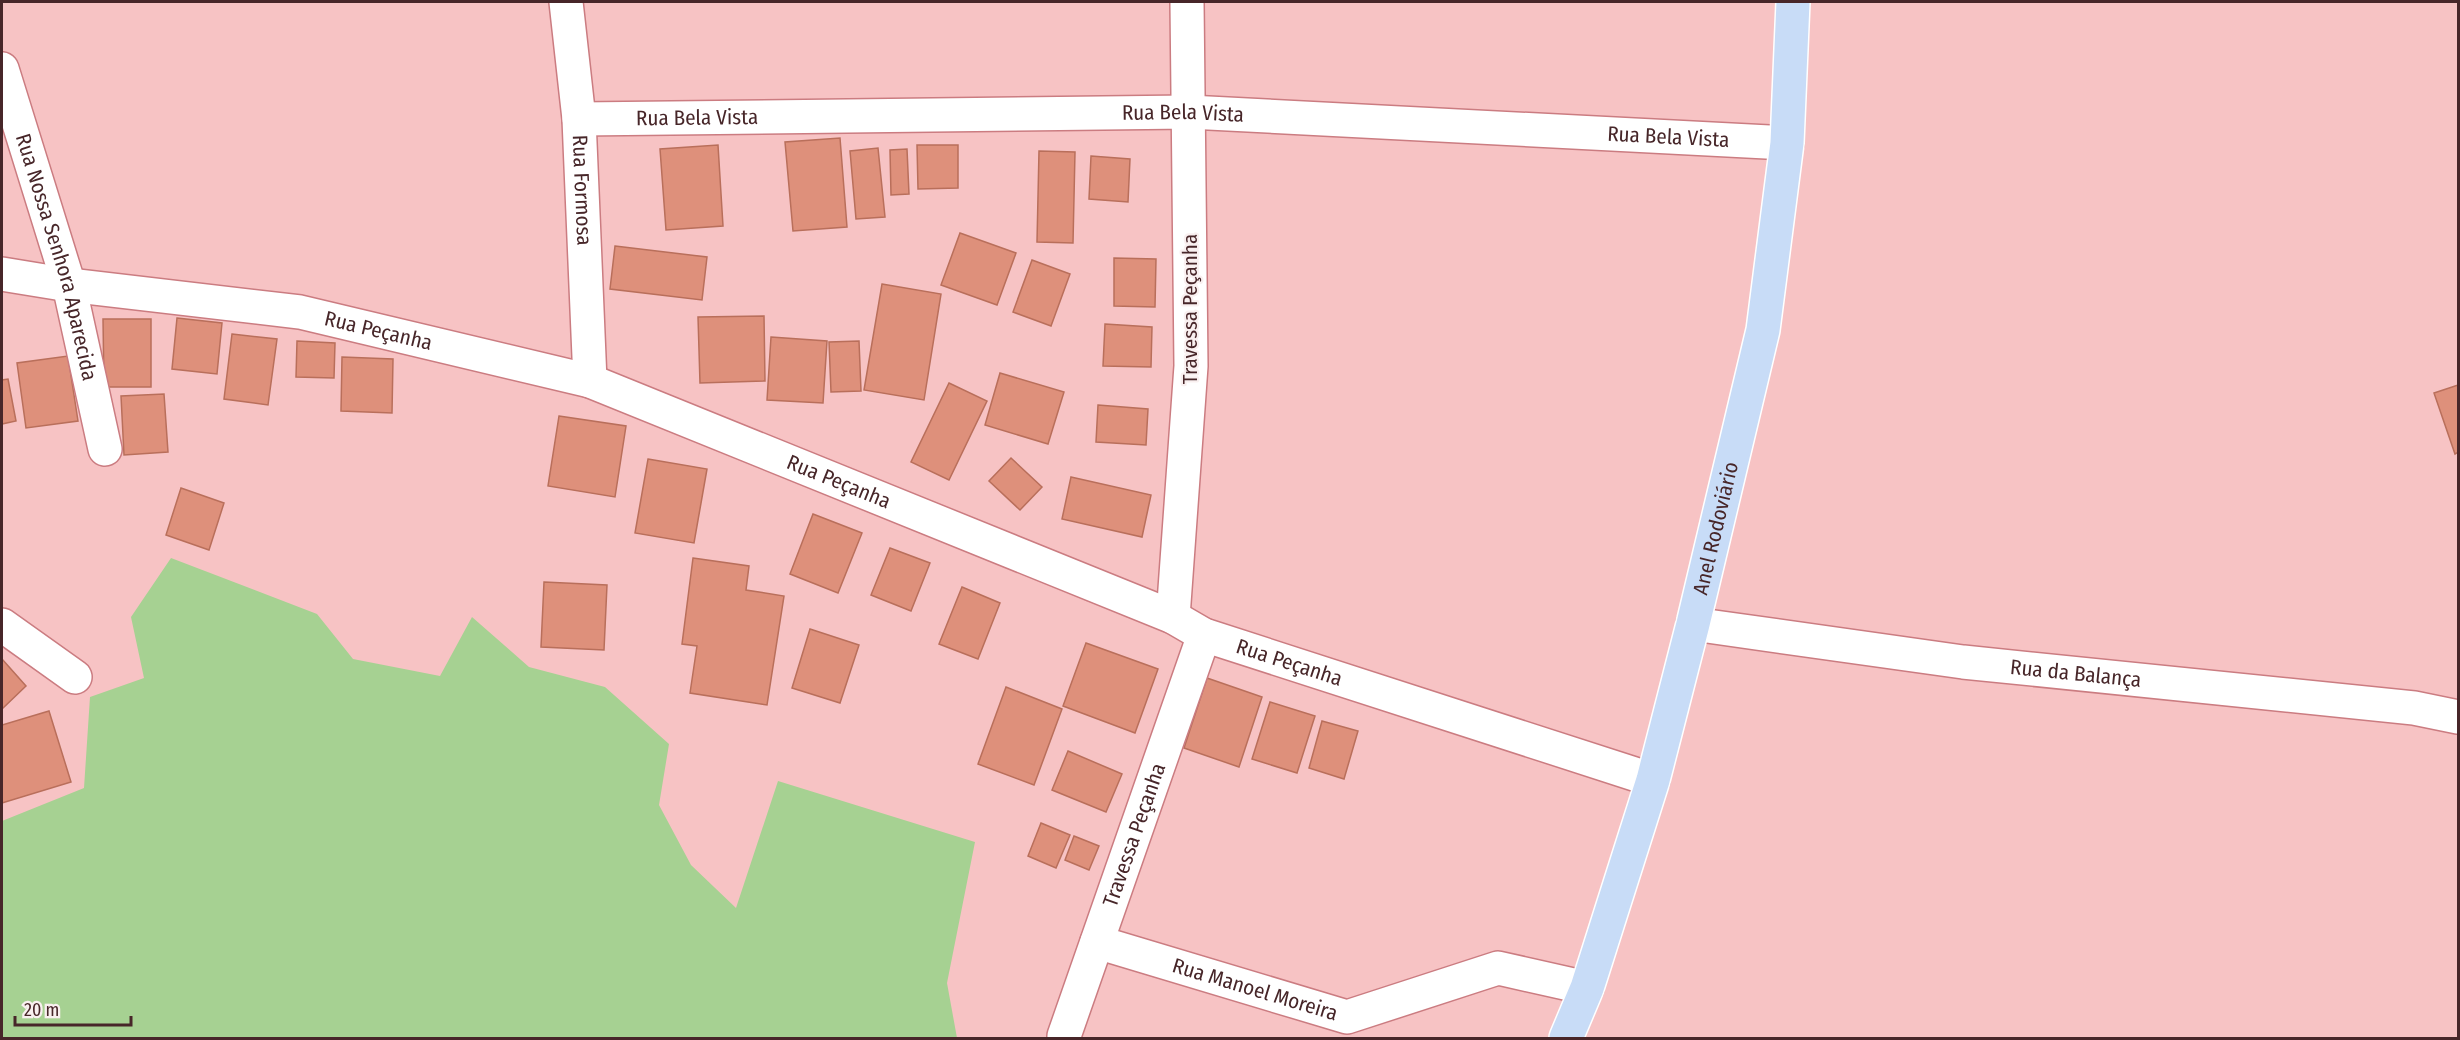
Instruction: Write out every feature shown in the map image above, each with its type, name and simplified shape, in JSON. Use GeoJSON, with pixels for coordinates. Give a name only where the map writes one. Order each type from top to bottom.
{"type":"FeatureCollection","features":[{"type":"Feature","properties":{"kind":"main road","name":"Anel Rodoviário"},"geometry":{"type":"LineString","coordinates":[[1566,1038],[1587,988],[1653,780],[1693,624],[1763,330],[1787,143],[1793,2]]}},
{"type":"Feature","properties":{"kind":"street","name":"Rua Formosa"},"geometry":{"type":"LineString","coordinates":[[566,2],[579,119],[590,381]]}},
{"type":"Feature","properties":{"kind":"street","name":"Travessa Peçanha"},"geometry":{"type":"LineString","coordinates":[[1173,617],[1191,366],[1186,2]]}},
{"type":"Feature","properties":{"kind":"street","name":"Rua Nossa Senhora Aparecida"},"geometry":{"type":"LineString","coordinates":[[2,69],[69,285],[105,450]]}},
{"type":"Feature","properties":{"kind":"street","name":"Rua Bela Vista"},"geometry":{"type":"LineString","coordinates":[[579,119],[1189,112],[1787,143]]}},
{"type":"Feature","properties":{"kind":"street","name":"Rua Peçanha"},"geometry":{"type":"LineString","coordinates":[[2,274],[69,285],[300,312],[590,381],[1173,617],[1204,635],[1653,780]]}},
{"type":"Feature","properties":{"kind":"street","name":"Rua da Balança"},"geometry":{"type":"LineString","coordinates":[[1693,624],[1963,662],[2414,708],[2458,717]]}},
{"type":"Feature","properties":{"kind":"street"},"geometry":{"type":"LineString","coordinates":[[2,625],[75,677]]}},
{"type":"Feature","properties":{"kind":"street","name":"Travessa Peçanha"},"geometry":{"type":"LineString","coordinates":[[1064,1036],[1204,635]]}},
{"type":"Feature","properties":{"kind":"street","name":"Rua Manoel Moreira"},"geometry":{"type":"LineString","coordinates":[[1097,942],[1347,1017],[1498,968],[1587,988]]}},
{"type":"Feature","properties":{"kind":"green space"},"geometry":{"type":"Polygon","coordinates":[[[171,558],[317,614],[353,659],[440,676],[472,617],[529,667],[605,687],[669,744],[659,805],[691,865],[736,908],[778,781],[975,842],[947,983],[957,1038],[2,1038],[2,821],[84,788],[90,697],[144,678],[131,617],[171,558]]]}},
{"type":"Feature","properties":{"kind":"building"},"geometry":{"type":"Polygon","coordinates":[[[840,138],[847,227],[793,231],[785,142],[840,138]]]}},
{"type":"Feature","properties":{"kind":"building"},"geometry":{"type":"Polygon","coordinates":[[[718,145],[723,226],[666,230],[660,149],[718,145]]]}},
{"type":"Feature","properties":{"kind":"building"},"geometry":{"type":"Polygon","coordinates":[[[917,145],[958,145],[958,188],[918,189],[917,145]]]}},
{"type":"Feature","properties":{"kind":"building"},"geometry":{"type":"Polygon","coordinates":[[[878,148],[885,217],[856,219],[850,151],[878,148]]]}},
{"type":"Feature","properties":{"kind":"building"},"geometry":{"type":"Polygon","coordinates":[[[907,149],[909,194],[891,195],[890,150],[907,149]]]}},
{"type":"Feature","properties":{"kind":"building"},"geometry":{"type":"Polygon","coordinates":[[[1039,151],[1075,152],[1073,243],[1037,242],[1039,151]]]}},
{"type":"Feature","properties":{"kind":"building"},"geometry":{"type":"Polygon","coordinates":[[[1091,156],[1130,159],[1128,202],[1089,199],[1091,156]]]}},
{"type":"Feature","properties":{"kind":"building"},"geometry":{"type":"Polygon","coordinates":[[[960,233],[1016,253],[997,305],[941,285],[960,233]]]}},
{"type":"Feature","properties":{"kind":"building"},"geometry":{"type":"Polygon","coordinates":[[[615,246],[707,257],[702,300],[610,289],[615,246]]]}},
{"type":"Feature","properties":{"kind":"building"},"geometry":{"type":"Polygon","coordinates":[[[1114,258],[1156,259],[1155,307],[1114,306],[1114,258]]]}},
{"type":"Feature","properties":{"kind":"building"},"geometry":{"type":"Polygon","coordinates":[[[1032,260],[1070,274],[1051,326],[1013,312],[1032,260]]]}},
{"type":"Feature","properties":{"kind":"building"},"geometry":{"type":"Polygon","coordinates":[[[882,284],[941,294],[924,400],[864,390],[882,284]]]}},
{"type":"Feature","properties":{"kind":"building"},"geometry":{"type":"Polygon","coordinates":[[[764,316],[765,381],[700,383],[698,317],[764,316]]]}},
{"type":"Feature","properties":{"kind":"building"},"geometry":{"type":"Polygon","coordinates":[[[177,318],[222,323],[217,374],[172,369],[177,318]]]}},
{"type":"Feature","properties":{"kind":"building"},"geometry":{"type":"Polygon","coordinates":[[[103,319],[151,319],[151,387],[104,387],[103,319]]]}},
{"type":"Feature","properties":{"kind":"building"},"geometry":{"type":"Polygon","coordinates":[[[1105,324],[1152,327],[1151,367],[1103,366],[1105,324]]]}},
{"type":"Feature","properties":{"kind":"building"},"geometry":{"type":"Polygon","coordinates":[[[232,334],[277,339],[268,405],[224,399],[232,334]]]}},
{"type":"Feature","properties":{"kind":"building"},"geometry":{"type":"Polygon","coordinates":[[[771,337],[827,341],[823,403],[767,400],[771,337]]]}},
{"type":"Feature","properties":{"kind":"building"},"geometry":{"type":"Polygon","coordinates":[[[297,341],[335,343],[334,378],[296,377],[297,341]]]}},
{"type":"Feature","properties":{"kind":"building"},"geometry":{"type":"Polygon","coordinates":[[[859,341],[861,391],[831,392],[829,342],[859,341]]]}},
{"type":"Feature","properties":{"kind":"building"},"geometry":{"type":"Polygon","coordinates":[[[68,356],[78,421],[26,428],[17,363],[68,356]]]}},
{"type":"Feature","properties":{"kind":"building"},"geometry":{"type":"Polygon","coordinates":[[[342,357],[393,359],[392,413],[341,411],[342,357]]]}},
{"type":"Feature","properties":{"kind":"building"},"geometry":{"type":"Polygon","coordinates":[[[1000,373],[1064,392],[1048,444],[985,425],[1000,373]]]}},
{"type":"Feature","properties":{"kind":"building"},"geometry":{"type":"Polygon","coordinates":[[[8,379],[16,421],[2,424],[2,380],[8,379]]]}},
{"type":"Feature","properties":{"kind":"building"},"geometry":{"type":"Polygon","coordinates":[[[949,383],[987,401],[949,480],[911,462],[949,383]]]}},
{"type":"Feature","properties":{"kind":"building"},"geometry":{"type":"Polygon","coordinates":[[[2458,385],[2458,452],[2455,454],[2434,393],[2458,385]]]}},
{"type":"Feature","properties":{"kind":"building"},"geometry":{"type":"Polygon","coordinates":[[[164,394],[168,452],[124,455],[121,396],[164,394]]]}},
{"type":"Feature","properties":{"kind":"building"},"geometry":{"type":"Polygon","coordinates":[[[1098,405],[1148,409],[1146,445],[1096,442],[1098,405]]]}},
{"type":"Feature","properties":{"kind":"building"},"geometry":{"type":"Polygon","coordinates":[[[559,416],[626,426],[615,497],[548,486],[559,416]]]}},
{"type":"Feature","properties":{"kind":"building"},"geometry":{"type":"Polygon","coordinates":[[[1011,458],[1042,487],[1020,510],[989,481],[1011,458]]]}},
{"type":"Feature","properties":{"kind":"building"},"geometry":{"type":"Polygon","coordinates":[[[648,459],[707,469],[694,543],[635,533],[648,459]]]}},
{"type":"Feature","properties":{"kind":"building"},"geometry":{"type":"Polygon","coordinates":[[[1071,477],[1151,495],[1142,537],[1062,519],[1071,477]]]}},
{"type":"Feature","properties":{"kind":"building"},"geometry":{"type":"Polygon","coordinates":[[[181,488],[224,503],[209,550],[166,535],[181,488]]]}},
{"type":"Feature","properties":{"kind":"building"},"geometry":{"type":"Polygon","coordinates":[[[813,514],[862,533],[838,593],[790,574],[813,514]]]}},
{"type":"Feature","properties":{"kind":"building"},"geometry":{"type":"Polygon","coordinates":[[[890,548],[930,563],[911,611],[871,595],[890,548]]]}},
{"type":"Feature","properties":{"kind":"building"},"geometry":{"type":"Polygon","coordinates":[[[693,558],[749,566],[746,590],[784,596],[767,705],[690,693],[697,646],[682,644],[693,558]]]}},
{"type":"Feature","properties":{"kind":"building"},"geometry":{"type":"Polygon","coordinates":[[[544,582],[607,585],[604,650],[541,647],[544,582]]]}},
{"type":"Feature","properties":{"kind":"building"},"geometry":{"type":"Polygon","coordinates":[[[962,587],[1000,603],[978,659],[939,644],[962,587]]]}},
{"type":"Feature","properties":{"kind":"building"},"geometry":{"type":"Polygon","coordinates":[[[810,629],[859,645],[840,703],[792,688],[810,629]]]}},
{"type":"Feature","properties":{"kind":"building"},"geometry":{"type":"Polygon","coordinates":[[[1086,643],[1158,669],[1135,733],[1063,706],[1086,643]]]}},
{"type":"Feature","properties":{"kind":"building"},"geometry":{"type":"Polygon","coordinates":[[[2,659],[26,686],[2,709],[2,659]]]}},
{"type":"Feature","properties":{"kind":"building"},"geometry":{"type":"Polygon","coordinates":[[[1207,678],[1262,697],[1239,767],[1184,748],[1207,678]]]}},
{"type":"Feature","properties":{"kind":"building"},"geometry":{"type":"Polygon","coordinates":[[[1006,687],[1062,709],[1034,785],[978,764],[1006,687]]]}},
{"type":"Feature","properties":{"kind":"building"},"geometry":{"type":"Polygon","coordinates":[[[1270,702],[1315,716],[1297,773],[1252,759],[1270,702]]]}},
{"type":"Feature","properties":{"kind":"building"},"geometry":{"type":"Polygon","coordinates":[[[49,711],[71,782],[2,803],[2,725],[49,711]]]}},
{"type":"Feature","properties":{"kind":"building"},"geometry":{"type":"Polygon","coordinates":[[[1322,721],[1358,731],[1344,779],[1309,768],[1322,721]]]}},
{"type":"Feature","properties":{"kind":"building"},"geometry":{"type":"Polygon","coordinates":[[[1068,751],[1122,774],[1106,812],[1052,790],[1068,751]]]}},
{"type":"Feature","properties":{"kind":"building"},"geometry":{"type":"Polygon","coordinates":[[[1041,823],[1070,835],[1056,868],[1028,856],[1041,823]]]}},
{"type":"Feature","properties":{"kind":"building"},"geometry":{"type":"Polygon","coordinates":[[[1074,836],[1099,846],[1089,870],[1065,860],[1074,836]]]}}]}
